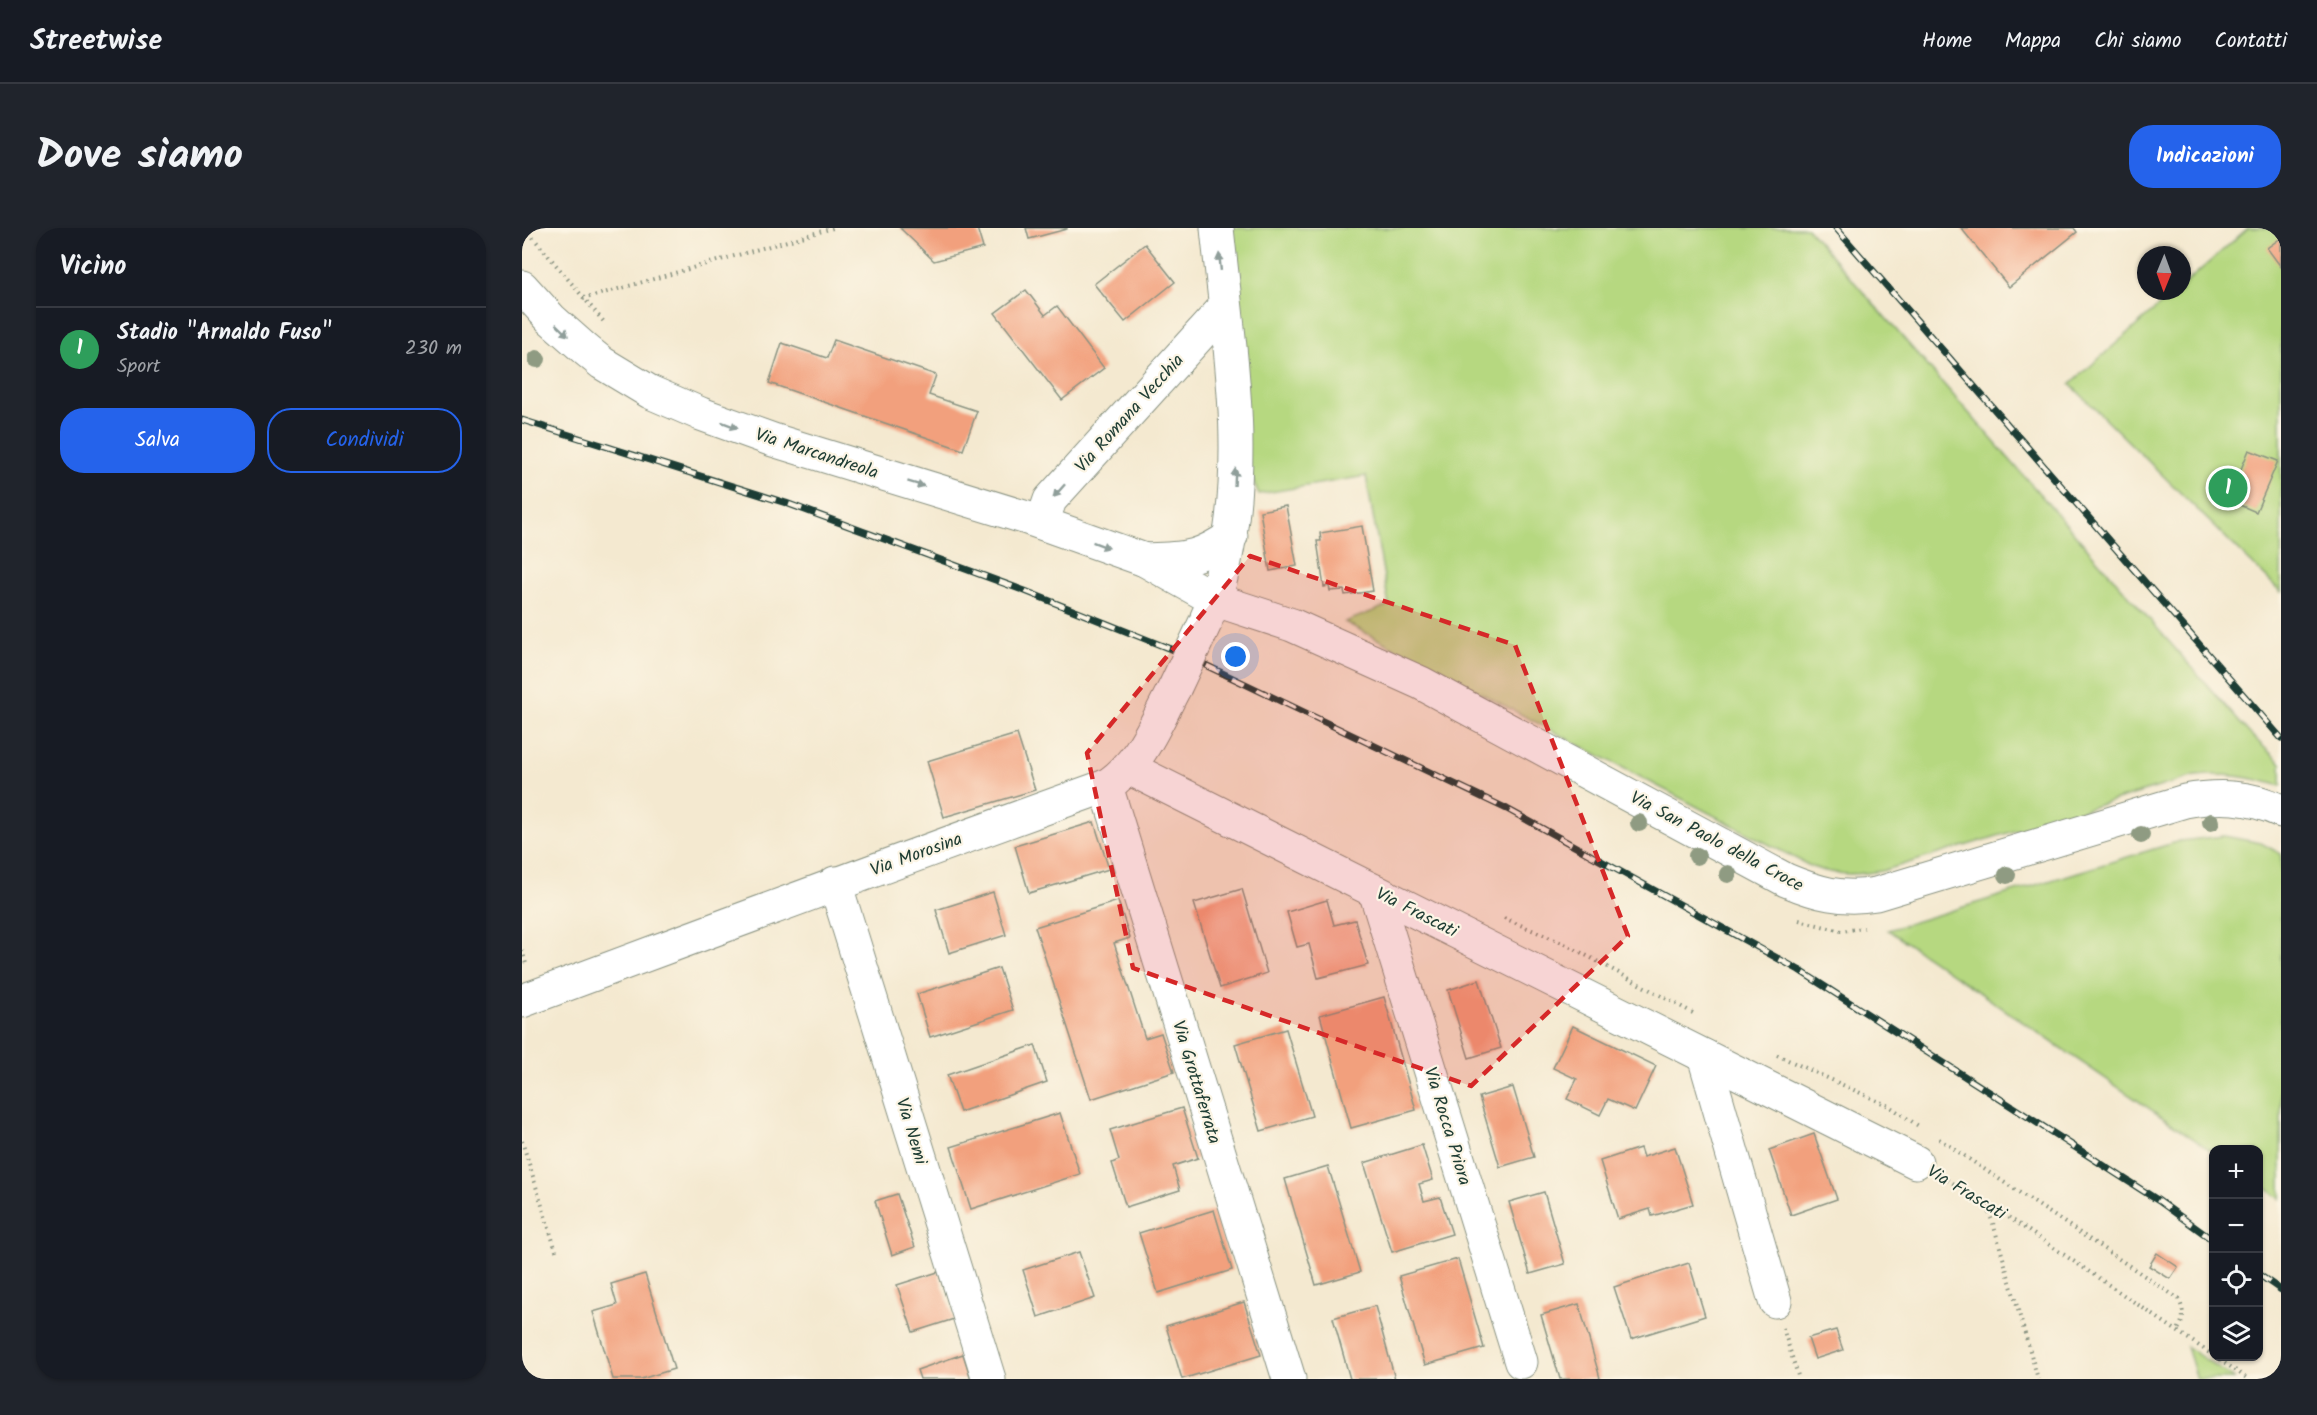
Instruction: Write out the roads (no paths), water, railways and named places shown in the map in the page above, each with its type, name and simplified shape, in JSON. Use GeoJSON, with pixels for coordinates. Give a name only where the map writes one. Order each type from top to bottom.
{"type":"FeatureCollection","features":[{"type":"Feature","properties":{"kind":"street"},"geometry":{"type":"LineString","coordinates":[[1117,777],[1143,747],[1175,687],[1211,610],[1231,536],[1236,475],[1236,424],[1217,228]]}},
{"type":"Feature","properties":{"kind":"street","name":"Via Marcandreola"},"geometry":{"type":"LineString","coordinates":[[522,287],[570,337],[602,363],[650,392],[701,414],[798,448],[1042,523],[1145,560],[1211,610]]}},
{"type":"Feature","properties":{"kind":"street","name":"Via Romana Vecchia"},"geometry":{"type":"LineString","coordinates":[[1042,523],[1050,500],[1225,307]]}},
{"type":"Feature","properties":{"kind":"street","name":"Via Marcandreola"},"geometry":{"type":"LineString","coordinates":[[1145,560],[1188,558],[1200,555],[1212,550],[1231,536]]}},
{"type":"Feature","properties":{"kind":"street","name":"Via San Paolo della Croce"},"geometry":{"type":"LineString","coordinates":[[1211,610],[1272,617],[1392,669],[1476,711],[1786,880],[1833,896],[1864,897],[1890,891],[2185,801],[2224,796],[2259,802],[2281,811]]}},
{"type":"Feature","properties":{"kind":"street","name":"Via Morosina"},"geometry":{"type":"LineString","coordinates":[[522,1001],[1117,777]]}},
{"type":"Feature","properties":{"kind":"street","name":"Via Frascati"},"geometry":{"type":"LineString","coordinates":[[1117,777],[1375,891],[1916,1162]]}},
{"type":"Feature","properties":{"kind":"street","name":"Via Grottaferrata"},"geometry":{"type":"LineString","coordinates":[[1117,777],[1289,1379]]}},
{"type":"Feature","properties":{"kind":"street","name":"Via Nemi"},"geometry":{"type":"LineString","coordinates":[[836,883],[989,1379]]}},
{"type":"Feature","properties":{"kind":"street","name":"Via Rocca Priora"},"geometry":{"type":"LineString","coordinates":[[1375,891],[1521,1362]]}},
{"type":"Feature","properties":{"kind":"street"},"geometry":{"type":"LineString","coordinates":[[1704,1056],[1774,1301]]}},
{"type":"Feature","properties":{"kind":"railway"},"geometry":{"type":"LineString","coordinates":[[1836,228],[2281,738]]}},
{"type":"Feature","properties":{"kind":"railway"},"geometry":{"type":"LineString","coordinates":[[522,420],[786,503],[1025,591],[1178,652],[1507,809],[1799,970],[2159,1201],[2209,1237]]}},
{"type":"Feature","properties":{"kind":"railway"},"geometry":{"type":"LineString","coordinates":[[2263,1277],[2281,1290]]}},
{"type":"Feature","properties":{"kind":"place","name":"Stadio \"Arnaldo Fuso\""},"geometry":{"type":"Point","coordinates":[2228,488]}}]}
